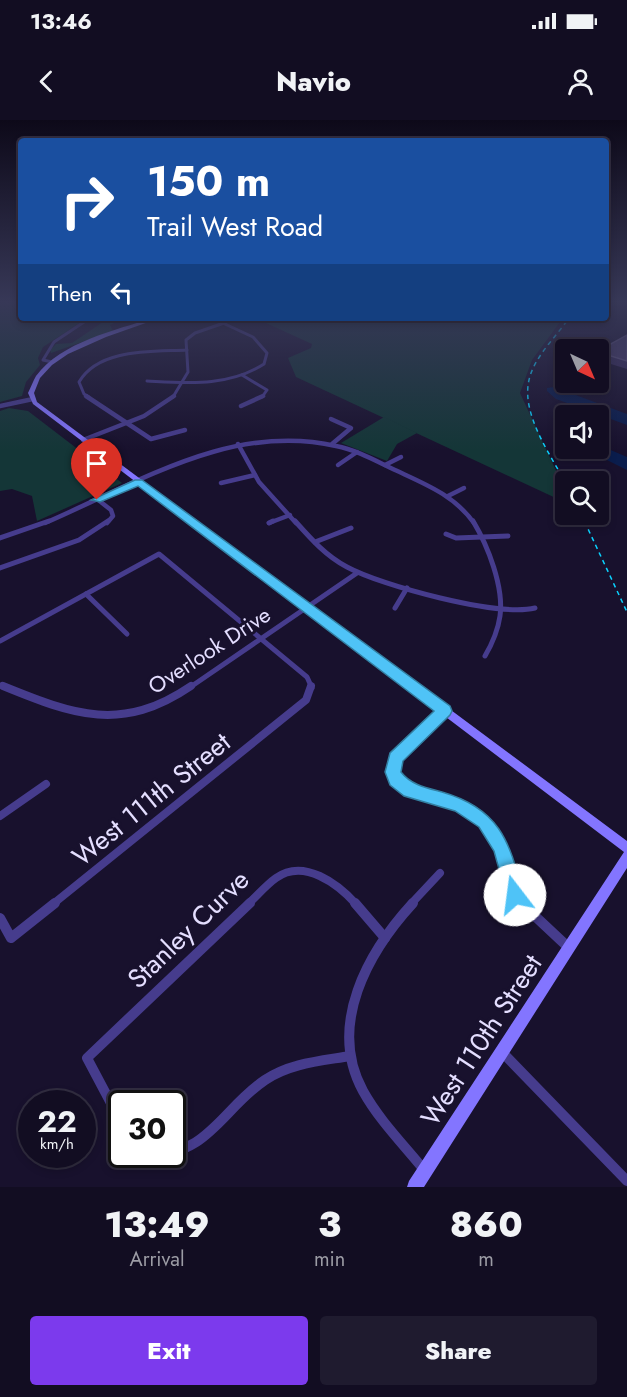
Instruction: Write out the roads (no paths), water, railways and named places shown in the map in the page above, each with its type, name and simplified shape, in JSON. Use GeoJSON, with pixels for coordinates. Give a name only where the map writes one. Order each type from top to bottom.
{"type":"FeatureCollection","features":[{"type":"Feature","properties":{"kind":"street"},"geometry":{"type":"LineString","coordinates":[[49,350],[43,360],[52,362]]}},
{"type":"Feature","properties":{"kind":"street"},"geometry":{"type":"LineString","coordinates":[[32,397],[36,381],[52,362],[74,350]]}},
{"type":"Feature","properties":{"kind":"street"},"geometry":{"type":"LineString","coordinates":[[83,440],[127,423],[166,404],[184,383],[190,366],[187,350],[117,356],[96,364],[82,374],[79,386],[84,394],[127,423],[151,439],[185,430]]}},
{"type":"Feature","properties":{"kind":"street"},"geometry":{"type":"LineString","coordinates":[[147,381],[184,383],[218,381],[243,375],[264,364],[267,358],[265,350]]}},
{"type":"Feature","properties":{"kind":"street"},"geometry":{"type":"LineString","coordinates":[[241,406],[262,397],[267,390],[243,375]]}},
{"type":"Feature","properties":{"kind":"street"},"geometry":{"type":"LineString","coordinates":[[0,405],[32,397]]}},
{"type":"Feature","properties":{"kind":"street"},"geometry":{"type":"LineString","coordinates":[[32,397],[83,440],[627,848]]}},
{"type":"Feature","properties":{"kind":"street"},"geometry":{"type":"LineString","coordinates":[[331,419],[340,421],[351,428],[332,444]]}},
{"type":"Feature","properties":{"kind":"street"},"geometry":{"type":"LineString","coordinates":[[0,538],[35,527],[193,458],[238,444],[292,439],[332,444],[357,452],[448,496],[471,517],[482,537],[501,610],[493,641],[485,656]]}},
{"type":"Feature","properties":{"kind":"street"},"geometry":{"type":"LineString","coordinates":[[238,444],[255,475],[290,515],[315,542],[357,573],[407,588],[501,610],[522,611],[535,608]]}},
{"type":"Feature","properties":{"kind":"street"},"geometry":{"type":"LineString","coordinates":[[338,465],[357,452]]}},
{"type":"Feature","properties":{"kind":"street"},"geometry":{"type":"LineString","coordinates":[[385,465],[401,457]]}},
{"type":"Feature","properties":{"kind":"street"},"geometry":{"type":"LineString","coordinates":[[221,483],[255,475]]}},
{"type":"Feature","properties":{"kind":"street"},"geometry":{"type":"LineString","coordinates":[[448,496],[464,488]]}},
{"type":"Feature","properties":{"kind":"street"},"geometry":{"type":"LineString","coordinates":[[0,568],[72,542],[109,524],[113,516],[111,510],[97,500]]}},
{"type":"Feature","properties":{"kind":"street"},"geometry":{"type":"LineString","coordinates":[[269,523],[290,515]]}},
{"type":"Feature","properties":{"kind":"street"},"geometry":{"type":"LineString","coordinates":[[315,542],[351,528]]}},
{"type":"Feature","properties":{"kind":"street"},"geometry":{"type":"LineString","coordinates":[[446,534],[456,538],[508,536]]}},
{"type":"Feature","properties":{"kind":"street"},"geometry":{"type":"LineString","coordinates":[[0,641],[159,554],[261,638]]}},
{"type":"Feature","properties":{"kind":"street","name":"Overlook Drive"},"geometry":{"type":"LineString","coordinates":[[0,684],[81,715],[97,718],[133,715],[166,702],[357,573]]}},
{"type":"Feature","properties":{"kind":"street"},"geometry":{"type":"LineString","coordinates":[[395,608],[407,588]]}},
{"type":"Feature","properties":{"kind":"street"},"geometry":{"type":"LineString","coordinates":[[86,594],[127,634]]}},
{"type":"Feature","properties":{"kind":"street","name":"West 111th Street"},"geometry":{"type":"LineString","coordinates":[[0,918],[11,938],[309,697],[312,689],[307,677],[261,638]]}},
{"type":"Feature","properties":{"kind":"street"},"geometry":{"type":"LineString","coordinates":[[444,711],[395,758],[392,765],[396,780],[410,790],[459,805],[485,821],[502,847],[515,895],[569,948]]}},
{"type":"Feature","properties":{"kind":"street"},"geometry":{"type":"LineString","coordinates":[[0,816],[46,784]]}},
{"type":"Feature","properties":{"kind":"street","name":"West 110th Street"},"geometry":{"type":"LineString","coordinates":[[415,1187],[627,857]]}},
{"type":"Feature","properties":{"kind":"street","name":"Stanley Curve"},"geometry":{"type":"LineString","coordinates":[[108,1098],[87,1058],[278,876],[303,870],[328,878],[385,938]]}},
{"type":"Feature","properties":{"kind":"street"},"geometry":{"type":"LineString","coordinates":[[425,1171],[362,1091],[350,1056],[350,1034],[365,970],[385,938],[440,873]]}},
{"type":"Feature","properties":{"kind":"street"},"geometry":{"type":"LineString","coordinates":[[502,1052],[627,1181]]}},
{"type":"Feature","properties":{"kind":"street"},"geometry":{"type":"LineString","coordinates":[[186,1151],[194,1147],[249,1091],[286,1068],[350,1056]]}},
{"type":"Feature","properties":{"kind":"water"},"geometry":{"type":"Polygon","coordinates":[[[554,387],[555,393],[570,393],[603,405],[572,405],[556,399],[547,391],[547,388],[554,387]]]}},
{"type":"Feature","properties":{"kind":"water"},"geometry":{"type":"Polygon","coordinates":[[[609,407],[627,414],[627,425],[609,418],[609,407]]]}},
{"type":"Feature","properties":{"kind":"water"},"geometry":{"type":"Polygon","coordinates":[[[609,449],[627,457],[627,470],[605,459],[609,459],[609,449]]]}},
{"type":"Feature","properties":{"kind":"railway"},"geometry":{"type":"LineString","coordinates":[[545,350],[529,380],[529,407],[539,434],[559,471]]}},
{"type":"Feature","properties":{"kind":"railway"},"geometry":{"type":"LineString","coordinates":[[586,525],[627,612]]}}]}
